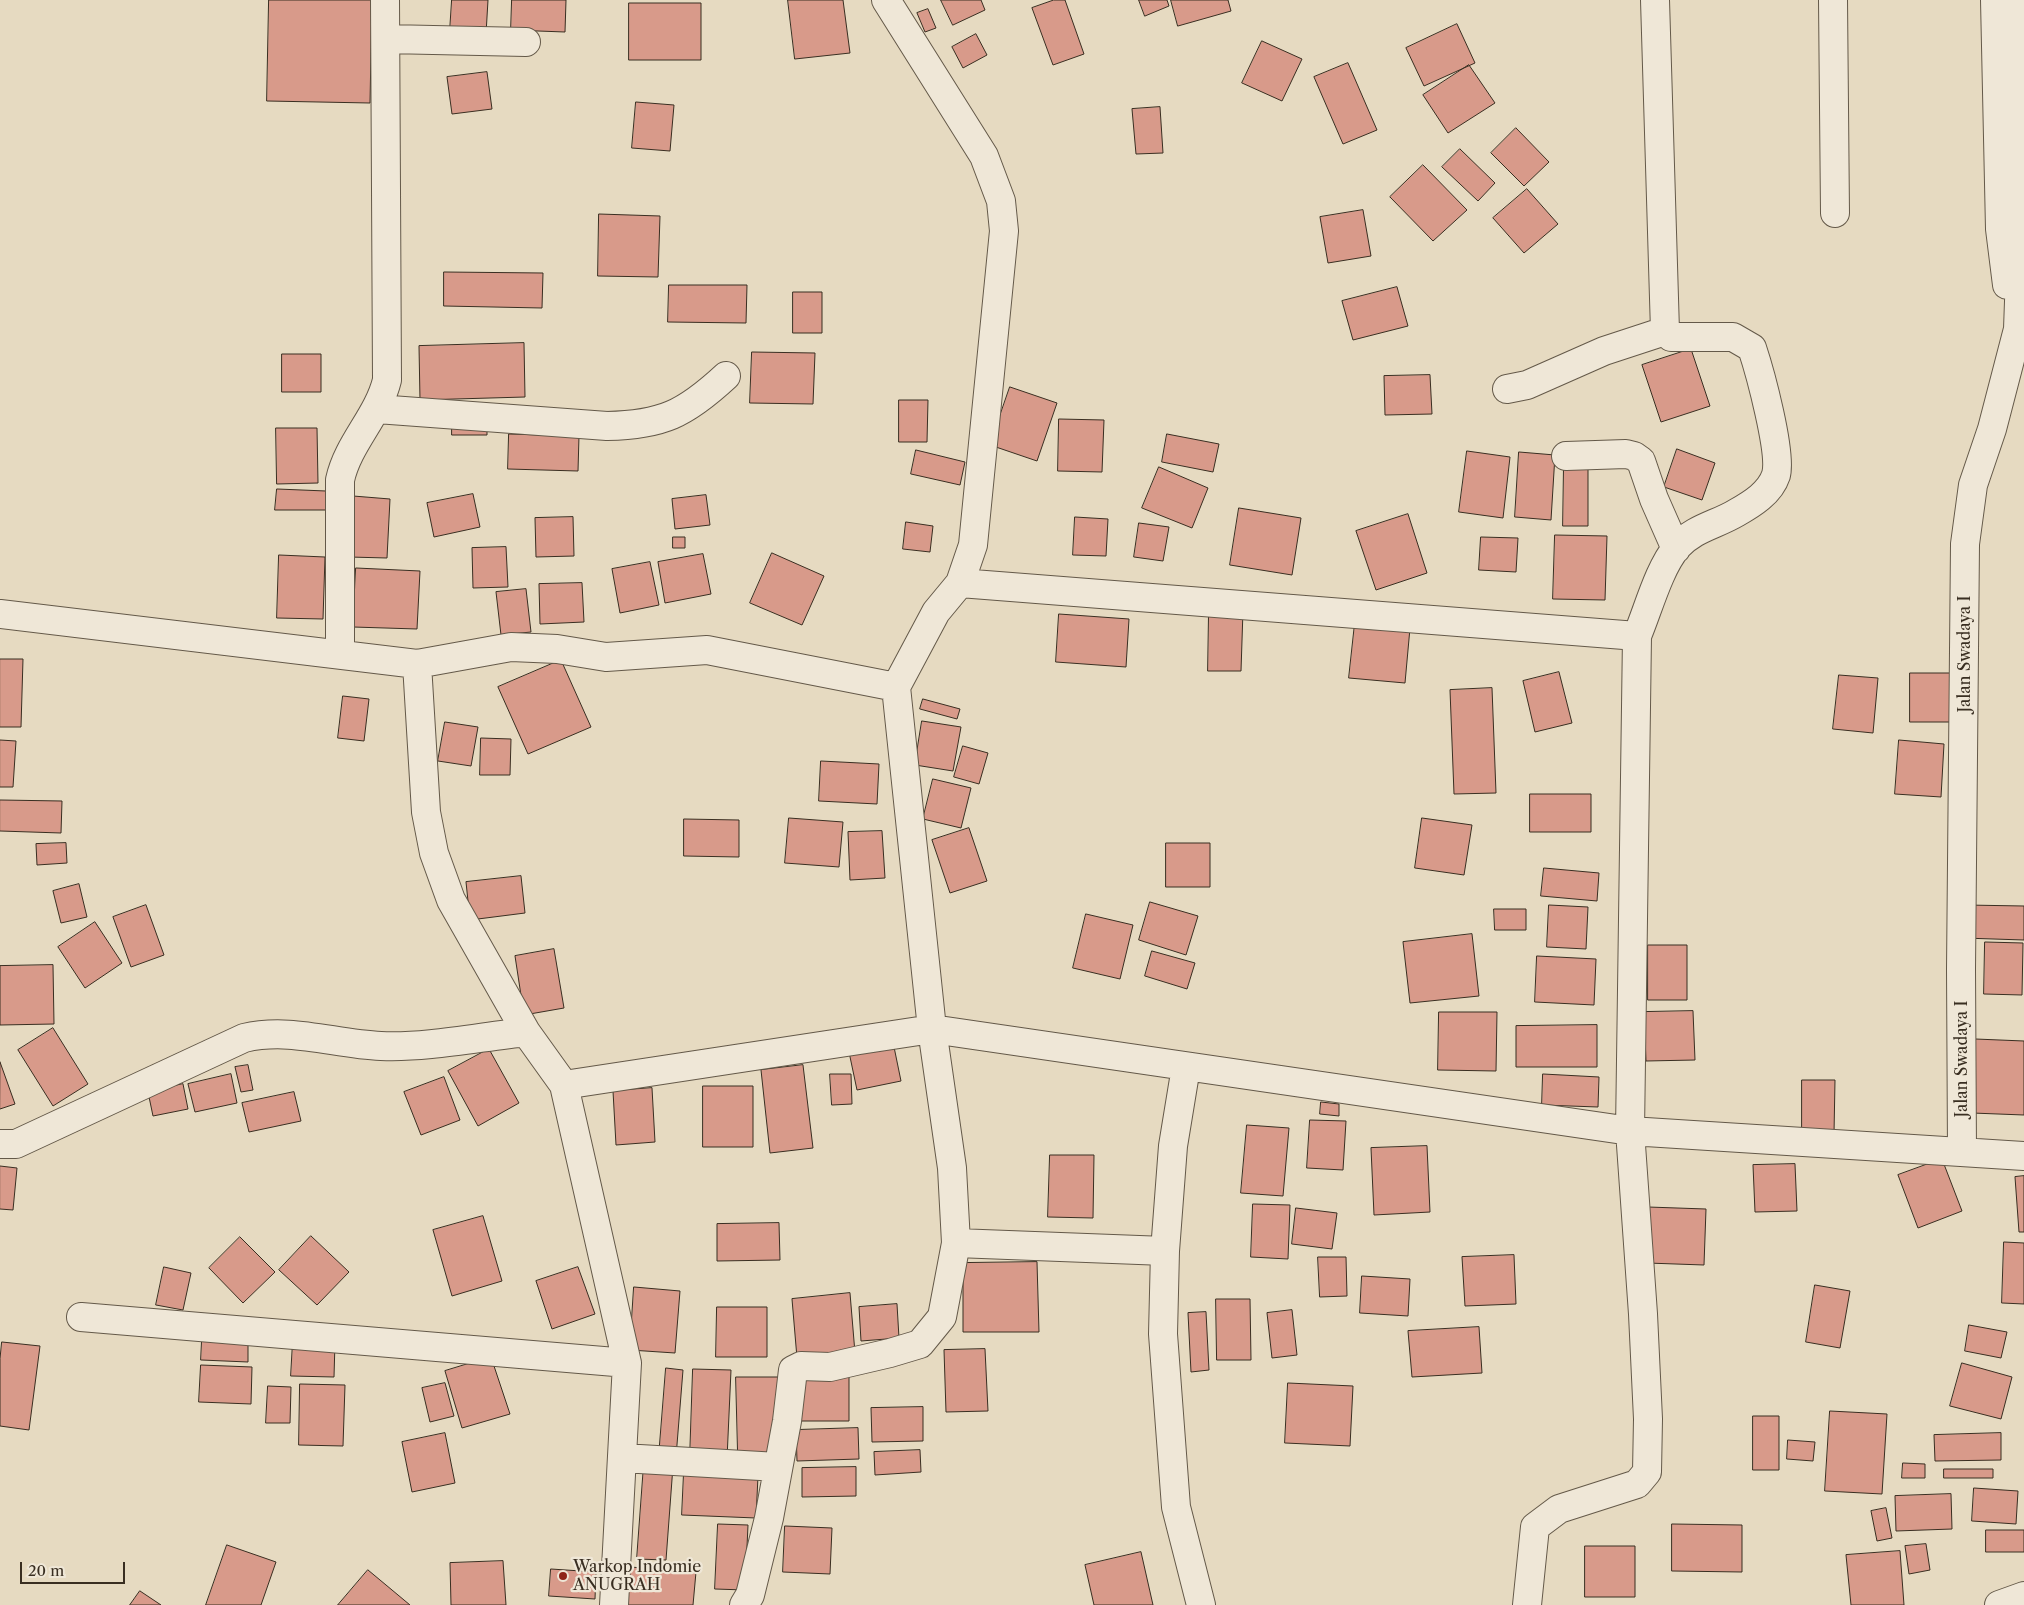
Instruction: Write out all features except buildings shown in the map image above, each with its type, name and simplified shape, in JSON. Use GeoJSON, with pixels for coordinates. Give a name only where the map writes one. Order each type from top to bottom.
{"type":"FeatureCollection","features":[{"type":"Feature","properties":{"kind":"street"},"geometry":{"type":"LineString","coordinates":[[340,654],[340,480],[349,452],[377,409],[387,380],[385,0]]}},
{"type":"Feature","properties":{"kind":"street"},"geometry":{"type":"LineString","coordinates":[[744,1605],[750,1595],[769,1518],[793,1370],[801,1366],[830,1368],[890,1354],[920,1344],[942,1317],[956,1243],[952,1168],[932,1029],[896,686],[936,612],[960,583],[973,546],[1004,231],[1001,201],[984,156],[886,0]]}},
{"type":"Feature","properties":{"kind":"street"},"geometry":{"type":"LineString","coordinates":[[1527,1605],[1535,1527],[1559,1508],[1637,1484],[1647,1472],[1648,1419],[1643,1314],[1630,1131],[1637,636],[1667,564],[1676,549],[1690,535],[1757,501],[1769,489],[1776,474],[1776,449],[1752,348],[1733,337],[1671,337],[1665,331],[1655,0]]}},
{"type":"Feature","properties":{"kind":"street"},"geometry":{"type":"LineString","coordinates":[[1833,0],[1835,213]]}},
{"type":"Feature","properties":{"kind":"street"},"geometry":{"type":"LineString","coordinates":[[1995,0],[2000,229],[2004,274],[2018,329]]}},
{"type":"Feature","properties":{"kind":"street","name":"Jalan Swadaya I"},"geometry":{"type":"LineString","coordinates":[[1962,1152],[1961,969],[1965,544],[1973,485],[1992,429],[2018,329],[2024,162],[2018,0]]}},
{"type":"Feature","properties":{"kind":"street"},"geometry":{"type":"LineString","coordinates":[[386,39],[526,42]]}},
{"type":"Feature","properties":{"kind":"street"},"geometry":{"type":"LineString","coordinates":[[1507,389],[1527,385],[1604,351],[1665,331]]}},
{"type":"Feature","properties":{"kind":"street"},"geometry":{"type":"LineString","coordinates":[[377,409],[607,426],[638,425],[674,416],[704,396],[726,376]]}},
{"type":"Feature","properties":{"kind":"street"},"geometry":{"type":"LineString","coordinates":[[1566,456],[1626,454],[1642,461],[1654,499],[1676,549]]}},
{"type":"Feature","properties":{"kind":"street"},"geometry":{"type":"LineString","coordinates":[[960,583],[1637,636]]}},
{"type":"Feature","properties":{"kind":"street"},"geometry":{"type":"LineString","coordinates":[[0,614],[417,664],[511,647],[557,649],[606,657],[707,650],[896,686]]}},
{"type":"Feature","properties":{"kind":"street"},"geometry":{"type":"LineString","coordinates":[[417,664],[426,812],[434,853],[451,900],[526,1032],[564,1085],[627,1363],[614,1605]]}},
{"type":"Feature","properties":{"kind":"street"},"geometry":{"type":"LineString","coordinates":[[564,1085],[932,1029],[1630,1131],[2024,1156]]}},
{"type":"Feature","properties":{"kind":"street"},"geometry":{"type":"LineString","coordinates":[[0,1144],[16,1144],[244,1038],[264,1033],[289,1033],[381,1046],[526,1032]]}},
{"type":"Feature","properties":{"kind":"street"},"geometry":{"type":"LineString","coordinates":[[1186,1067],[1173,1146],[1165,1251],[1163,1334],[1176,1507],[1201,1605]]}},
{"type":"Feature","properties":{"kind":"street"},"geometry":{"type":"LineString","coordinates":[[956,1243],[1165,1251]]}},
{"type":"Feature","properties":{"kind":"street"},"geometry":{"type":"LineString","coordinates":[[81,1317],[627,1363]]}},
{"type":"Feature","properties":{"kind":"street"},"geometry":{"type":"LineString","coordinates":[[622,1458],[778,1467]]}},
{"type":"Feature","properties":{"kind":"street"},"geometry":{"type":"LineString","coordinates":[[1999,1605],[2024,1596]]}},
{"type":"Feature","properties":{"kind":"place","name":"Warkop Indomie ANUGRAH"},"geometry":{"type":"Point","coordinates":[563,1576]}}]}
